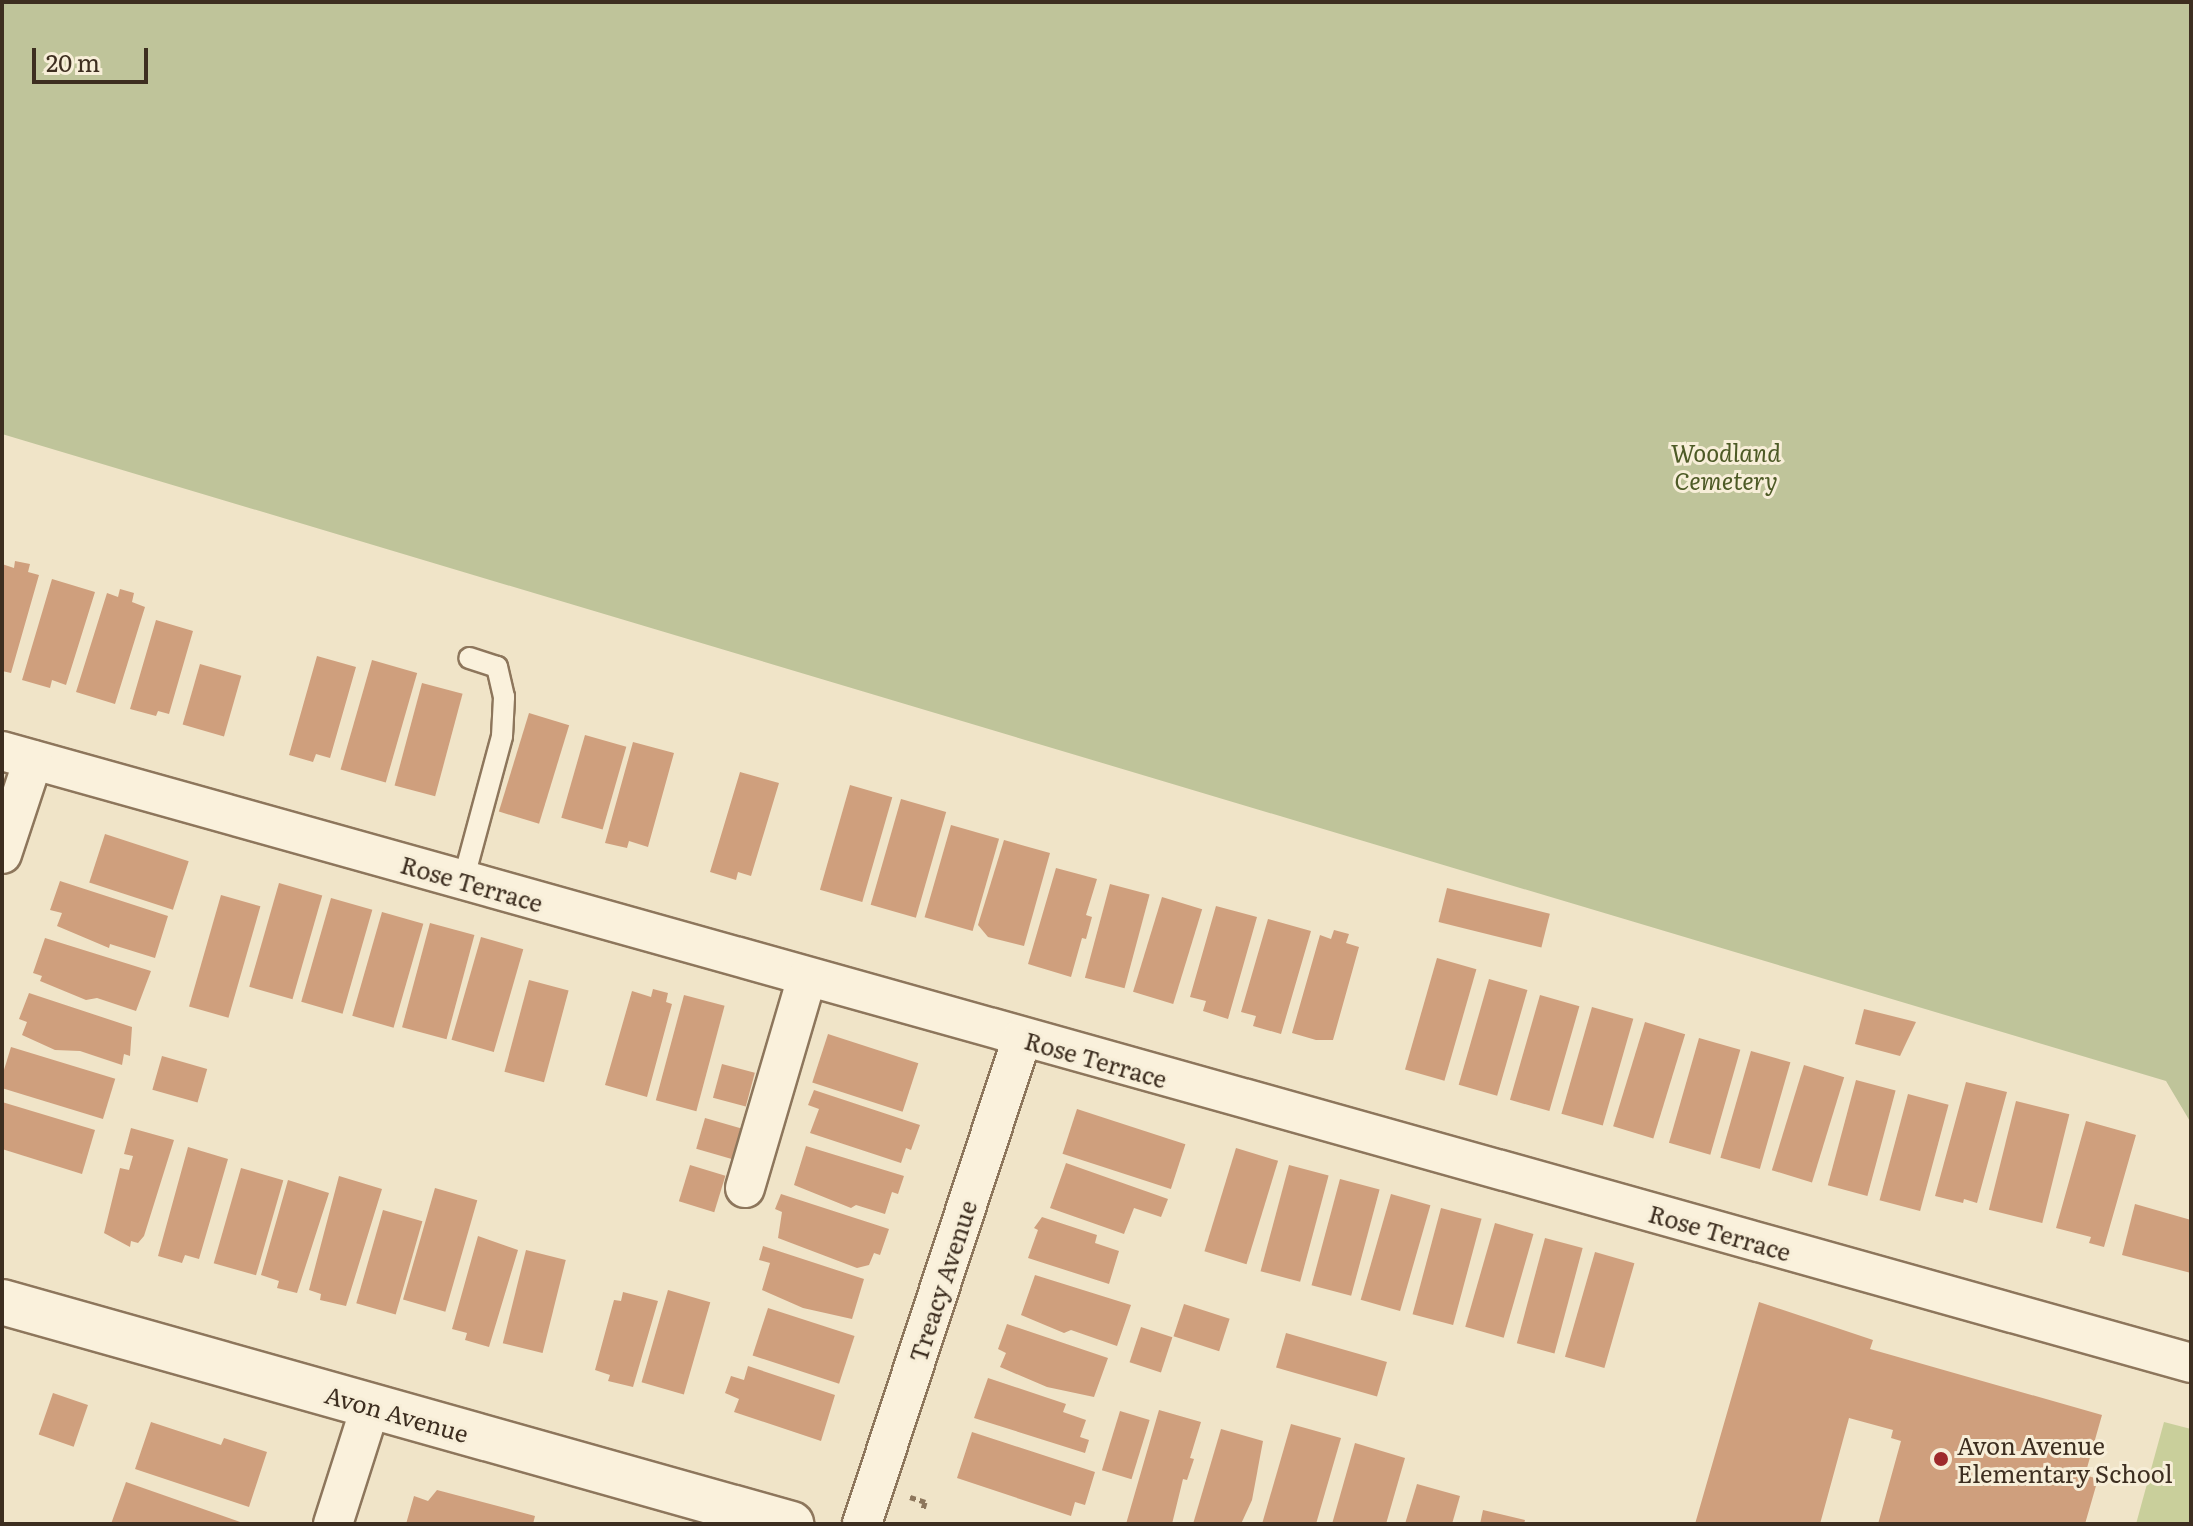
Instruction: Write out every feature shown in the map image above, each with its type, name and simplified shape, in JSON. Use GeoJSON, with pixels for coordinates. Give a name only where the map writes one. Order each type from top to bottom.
{"type":"FeatureCollection","features":[{"type":"Feature","properties":{"kind":"street","name":"Rose Terrace"},"geometry":{"type":"LineString","coordinates":[[17,756],[2191,1363]]}},
{"type":"Feature","properties":{"kind":"street"},"geometry":{"type":"LineString","coordinates":[[2,854],[17,756]]}},
{"type":"Feature","properties":{"kind":"street"},"geometry":{"type":"LineString","coordinates":[[745,1188],[807,977]]}},
{"type":"Feature","properties":{"kind":"street","name":"Treacy Avenue"},"geometry":{"type":"LineString","coordinates":[[862,1524],[1022,1038]]}},
{"type":"Feature","properties":{"kind":"street","name":"Avon Avenue"},"geometry":{"type":"LineString","coordinates":[[2,1302],[791,1524]]}},
{"type":"Feature","properties":{"kind":"street"},"geometry":{"type":"LineString","coordinates":[[333,1524],[371,1405]]}},
{"type":"Feature","properties":{"kind":"lane"},"geometry":{"type":"LineString","coordinates":[[463,881],[502,736],[504,697],[497,667],[469,658]]}},
{"type":"Feature","properties":{"kind":"path"},"geometry":{"type":"LineString","coordinates":[[909,1497],[925,1502],[923,1509]]}},
{"type":"Feature","properties":{"kind":"green space","name":"Woodland Cemetery"},"geometry":{"type":"Polygon","coordinates":[[[2,2],[2191,2],[2191,1123],[2166,1081],[2,434],[2,2]]]}},
{"type":"Feature","properties":{"kind":"green space"},"geometry":{"type":"Polygon","coordinates":[[[2164,1422],[2191,1429],[2191,1524],[2136,1524],[2164,1422]]]}},
{"type":"Feature","properties":{"kind":"building"},"geometry":{"type":"Polygon","coordinates":[[[15,561],[30,564],[28,572],[39,575],[11,673],[2,671],[2,564],[14,568],[15,561]]]}},
{"type":"Feature","properties":{"kind":"building"},"geometry":{"type":"Polygon","coordinates":[[[52,579],[95,592],[66,685],[52,680],[50,688],[22,680],[52,579]]]}},
{"type":"Feature","properties":{"kind":"building"},"geometry":{"type":"Polygon","coordinates":[[[120,589],[134,593],[132,602],[145,607],[115,704],[76,692],[107,593],[118,597],[120,589]]]}},
{"type":"Feature","properties":{"kind":"building"},"geometry":{"type":"Polygon","coordinates":[[[156,620],[193,631],[169,714],[158,711],[156,716],[130,709],[156,620]]]}},
{"type":"Feature","properties":{"kind":"building"},"geometry":{"type":"Polygon","coordinates":[[[317,656],[356,667],[330,758],[316,754],[313,762],[289,755],[317,656]]]}},
{"type":"Feature","properties":{"kind":"building"},"geometry":{"type":"Polygon","coordinates":[[[372,660],[417,673],[386,783],[341,770],[372,660]]]}},
{"type":"Feature","properties":{"kind":"building"},"geometry":{"type":"Polygon","coordinates":[[[200,664],[241,676],[224,736],[183,725],[200,664]]]}},
{"type":"Feature","properties":{"kind":"building"},"geometry":{"type":"Polygon","coordinates":[[[422,683],[463,694],[435,796],[395,785],[422,683]]]}},
{"type":"Feature","properties":{"kind":"building"},"geometry":{"type":"Polygon","coordinates":[[[529,713],[569,725],[539,824],[499,811],[529,713]]]}},
{"type":"Feature","properties":{"kind":"building"},"geometry":{"type":"Polygon","coordinates":[[[585,735],[626,747],[603,830],[561,818],[585,735]]]}},
{"type":"Feature","properties":{"kind":"building"},"geometry":{"type":"Polygon","coordinates":[[[633,742],[674,753],[648,847],[629,841],[627,848],[605,843],[633,742]]]}},
{"type":"Feature","properties":{"kind":"building"},"geometry":{"type":"Polygon","coordinates":[[[740,772],[779,783],[751,876],[738,872],[736,880],[710,872],[740,772]]]}},
{"type":"Feature","properties":{"kind":"building"},"geometry":{"type":"Polygon","coordinates":[[[850,785],[892,797],[862,902],[820,890],[850,785]]]}},
{"type":"Feature","properties":{"kind":"building"},"geometry":{"type":"Polygon","coordinates":[[[901,799],[946,812],[916,918],[871,905],[901,799]]]}},
{"type":"Feature","properties":{"kind":"building"},"geometry":{"type":"Polygon","coordinates":[[[951,825],[999,839],[973,931],[925,917],[951,825]]]}},
{"type":"Feature","properties":{"kind":"building"},"geometry":{"type":"Polygon","coordinates":[[[105,834],[189,861],[173,910],[89,883],[105,834]]]}},
{"type":"Feature","properties":{"kind":"building"},"geometry":{"type":"Polygon","coordinates":[[[1004,840],[1050,853],[1024,946],[988,937],[978,925],[1004,840]]]}},
{"type":"Feature","properties":{"kind":"building"},"geometry":{"type":"Polygon","coordinates":[[[1056,868],[1097,879],[1086,915],[1092,917],[1086,939],[1082,938],[1071,977],[1028,964],[1056,868]]]}},
{"type":"Feature","properties":{"kind":"building"},"geometry":{"type":"Polygon","coordinates":[[[60,881],[168,916],[155,958],[110,944],[109,948],[57,926],[62,913],[50,910],[60,881]]]}},
{"type":"Feature","properties":{"kind":"building"},"geometry":{"type":"Polygon","coordinates":[[[279,883],[322,895],[292,999],[249,987],[279,883]]]}},
{"type":"Feature","properties":{"kind":"building"},"geometry":{"type":"Polygon","coordinates":[[[1110,884],[1150,895],[1124,988],[1085,978],[1110,884]]]}},
{"type":"Feature","properties":{"kind":"building"},"geometry":{"type":"Polygon","coordinates":[[[1447,888],[1550,914],[1541,948],[1439,922],[1447,888]]]}},
{"type":"Feature","properties":{"kind":"building"},"geometry":{"type":"Polygon","coordinates":[[[221,895],[260,906],[228,1018],[189,1007],[221,895]]]}},
{"type":"Feature","properties":{"kind":"building"},"geometry":{"type":"Polygon","coordinates":[[[1162,897],[1202,909],[1173,1004],[1133,992],[1162,897]]]}},
{"type":"Feature","properties":{"kind":"building"},"geometry":{"type":"Polygon","coordinates":[[[331,898],[372,910],[343,1014],[301,1002],[331,898]]]}},
{"type":"Feature","properties":{"kind":"building"},"geometry":{"type":"Polygon","coordinates":[[[1216,906],[1257,917],[1228,1019],[1203,1011],[1206,1001],[1190,997],[1216,906]]]}},
{"type":"Feature","properties":{"kind":"building"},"geometry":{"type":"Polygon","coordinates":[[[382,912],[423,924],[394,1028],[352,1016],[382,912]]]}},
{"type":"Feature","properties":{"kind":"building"},"geometry":{"type":"Polygon","coordinates":[[[1268,919],[1311,931],[1281,1034],[1253,1026],[1256,1016],[1241,1012],[1268,919]]]}},
{"type":"Feature","properties":{"kind":"building"},"geometry":{"type":"Polygon","coordinates":[[[430,923],[474,935],[446,1039],[402,1027],[430,923]]]}},
{"type":"Feature","properties":{"kind":"building"},"geometry":{"type":"Polygon","coordinates":[[[1334,930],[1349,934],[1346,943],[1359,947],[1333,1040],[1316,1040],[1292,1033],[1320,935],[1331,939],[1334,930]]]}},
{"type":"Feature","properties":{"kind":"building"},"geometry":{"type":"Polygon","coordinates":[[[481,937],[523,949],[494,1052],[452,1040],[481,937]]]}},
{"type":"Feature","properties":{"kind":"building"},"geometry":{"type":"Polygon","coordinates":[[[45,938],[151,971],[136,1011],[97,998],[86,1000],[40,981],[42,976],[33,973],[45,938]]]}},
{"type":"Feature","properties":{"kind":"building"},"geometry":{"type":"Polygon","coordinates":[[[1437,958],[1476,969],[1444,1081],[1405,1070],[1437,958]]]}},
{"type":"Feature","properties":{"kind":"building"},"geometry":{"type":"Polygon","coordinates":[[[1489,979],[1527,990],[1497,1096],[1459,1085],[1489,979]]]}},
{"type":"Feature","properties":{"kind":"building"},"geometry":{"type":"Polygon","coordinates":[[[529,980],[569,991],[544,1082],[504,1072],[529,980]]]}},
{"type":"Feature","properties":{"kind":"building"},"geometry":{"type":"Polygon","coordinates":[[[653,989],[668,993],[666,1002],[672,1004],[647,1097],[605,1085],[632,991],[651,997],[653,989]]]}},
{"type":"Feature","properties":{"kind":"building"},"geometry":{"type":"Polygon","coordinates":[[[29,993],[132,1027],[130,1056],[124,1054],[122,1065],[80,1051],[55,1050],[22,1035],[27,1022],[19,1019],[29,993]]]}},
{"type":"Feature","properties":{"kind":"building"},"geometry":{"type":"Polygon","coordinates":[[[684,995],[725,1006],[696,1111],[656,1100],[684,995]]]}},
{"type":"Feature","properties":{"kind":"building"},"geometry":{"type":"Polygon","coordinates":[[[1540,995],[1579,1006],[1549,1111],[1510,1100],[1540,995]]]}},
{"type":"Feature","properties":{"kind":"building"},"geometry":{"type":"Polygon","coordinates":[[[1592,1007],[1633,1019],[1603,1126],[1561,1114],[1592,1007]]]}},
{"type":"Feature","properties":{"kind":"building"},"geometry":{"type":"Polygon","coordinates":[[[1864,1009],[1916,1022],[1900,1056],[1855,1044],[1864,1009]]]}},
{"type":"Feature","properties":{"kind":"building"},"geometry":{"type":"Polygon","coordinates":[[[1645,1022],[1685,1034],[1653,1139],[1613,1126],[1645,1022]]]}},
{"type":"Feature","properties":{"kind":"building"},"geometry":{"type":"Polygon","coordinates":[[[828,1034],[918,1063],[903,1112],[812,1083],[828,1034]]]}},
{"type":"Feature","properties":{"kind":"building"},"geometry":{"type":"Polygon","coordinates":[[[1699,1038],[1740,1050],[1710,1155],[1669,1143],[1699,1038]]]}},
{"type":"Feature","properties":{"kind":"building"},"geometry":{"type":"Polygon","coordinates":[[[11,1047],[115,1079],[103,1119],[2,1088],[2,1076],[11,1047]]]}},
{"type":"Feature","properties":{"kind":"building"},"geometry":{"type":"Polygon","coordinates":[[[1751,1051],[1790,1062],[1760,1169],[1720,1158],[1751,1051]]]}},
{"type":"Feature","properties":{"kind":"building"},"geometry":{"type":"Polygon","coordinates":[[[162,1056],[207,1069],[198,1103],[152,1090],[162,1056]]]}},
{"type":"Feature","properties":{"kind":"building"},"geometry":{"type":"Polygon","coordinates":[[[722,1064],[755,1073],[746,1107],[713,1098],[722,1064]]]}},
{"type":"Feature","properties":{"kind":"building"},"geometry":{"type":"Polygon","coordinates":[[[1804,1065],[1844,1077],[1812,1182],[1772,1170],[1804,1065]]]}},
{"type":"Feature","properties":{"kind":"building"},"geometry":{"type":"Polygon","coordinates":[[[1856,1080],[1896,1091],[1867,1196],[1828,1185],[1856,1080]]]}},
{"type":"Feature","properties":{"kind":"building"},"geometry":{"type":"Polygon","coordinates":[[[1966,1082],[2007,1092],[1977,1203],[1935,1196],[1966,1082]]]}},
{"type":"Feature","properties":{"kind":"building"},"geometry":{"type":"Polygon","coordinates":[[[814,1090],[920,1125],[911,1150],[906,1148],[901,1163],[810,1133],[819,1109],[808,1105],[814,1090]]]}},
{"type":"Feature","properties":{"kind":"building"},"geometry":{"type":"Polygon","coordinates":[[[1908,1094],[1949,1105],[1920,1211],[1880,1200],[1908,1094]]]}},
{"type":"Feature","properties":{"kind":"building"},"geometry":{"type":"Polygon","coordinates":[[[2016,1101],[2069,1114],[2042,1223],[1989,1210],[2016,1101]]]}},
{"type":"Feature","properties":{"kind":"building"},"geometry":{"type":"Polygon","coordinates":[[[2,1102],[95,1130],[82,1174],[2,1149],[2,1102]]]}},
{"type":"Feature","properties":{"kind":"building"},"geometry":{"type":"Polygon","coordinates":[[[1077,1109],[1185,1144],[1171,1189],[1062,1154],[1077,1109]]]}},
{"type":"Feature","properties":{"kind":"building"},"geometry":{"type":"Polygon","coordinates":[[[705,1118],[741,1128],[732,1159],[696,1149],[705,1118]]]}},
{"type":"Feature","properties":{"kind":"building"},"geometry":{"type":"Polygon","coordinates":[[[2086,1121],[2136,1135],[2104,1247],[2089,1243],[2091,1237],[2056,1228],[2086,1121]]]}},
{"type":"Feature","properties":{"kind":"building"},"geometry":{"type":"Polygon","coordinates":[[[131,1128],[174,1140],[144,1236],[138,1243],[131,1241],[130,1247],[104,1233],[120,1168],[129,1170],[133,1156],[124,1154],[131,1128]]]}},
{"type":"Feature","properties":{"kind":"building"},"geometry":{"type":"Polygon","coordinates":[[[806,1146],[904,1176],[898,1194],[892,1192],[885,1214],[856,1205],[851,1208],[794,1185],[806,1146]]]}},
{"type":"Feature","properties":{"kind":"building"},"geometry":{"type":"Polygon","coordinates":[[[188,1147],[228,1159],[199,1259],[185,1255],[182,1263],[158,1256],[188,1147]]]}},
{"type":"Feature","properties":{"kind":"building"},"geometry":{"type":"Polygon","coordinates":[[[1236,1148],[1278,1161],[1247,1264],[1204,1251],[1236,1148]]]}},
{"type":"Feature","properties":{"kind":"building"},"geometry":{"type":"Polygon","coordinates":[[[1066,1163],[1168,1199],[1161,1217],[1134,1208],[1124,1234],[1050,1208],[1066,1163]]]}},
{"type":"Feature","properties":{"kind":"building"},"geometry":{"type":"Polygon","coordinates":[[[690,1165],[725,1176],[714,1212],[679,1201],[690,1165]]]}},
{"type":"Feature","properties":{"kind":"building"},"geometry":{"type":"Polygon","coordinates":[[[1289,1165],[1329,1176],[1300,1282],[1261,1271],[1289,1165]]]}},
{"type":"Feature","properties":{"kind":"building"},"geometry":{"type":"Polygon","coordinates":[[[241,1168],[283,1180],[256,1275],[214,1263],[241,1168]]]}},
{"type":"Feature","properties":{"kind":"building"},"geometry":{"type":"Polygon","coordinates":[[[339,1176],[382,1189],[346,1306],[320,1300],[321,1294],[309,1290],[339,1176]]]}},
{"type":"Feature","properties":{"kind":"building"},"geometry":{"type":"Polygon","coordinates":[[[1340,1179],[1380,1190],[1351,1296],[1312,1285],[1340,1179]]]}},
{"type":"Feature","properties":{"kind":"building"},"geometry":{"type":"Polygon","coordinates":[[[288,1180],[329,1193],[297,1293],[277,1288],[279,1281],[261,1275],[288,1180]]]}},
{"type":"Feature","properties":{"kind":"building"},"geometry":{"type":"Polygon","coordinates":[[[435,1188],[477,1200],[445,1312],[403,1300],[435,1188]]]}},
{"type":"Feature","properties":{"kind":"building"},"geometry":{"type":"Polygon","coordinates":[[[781,1194],[889,1229],[880,1255],[874,1253],[869,1265],[857,1268],[778,1238],[782,1212],[775,1209],[781,1194]]]}},
{"type":"Feature","properties":{"kind":"building"},"geometry":{"type":"Polygon","coordinates":[[[1391,1194],[1430,1205],[1400,1311],[1361,1300],[1391,1194]]]}},
{"type":"Feature","properties":{"kind":"building"},"geometry":{"type":"Polygon","coordinates":[[[2135,1204],[2191,1220],[2191,1273],[2122,1255],[2135,1204]]]}},
{"type":"Feature","properties":{"kind":"building"},"geometry":{"type":"Polygon","coordinates":[[[1441,1208],[1482,1219],[1453,1325],[1413,1314],[1441,1208]]]}},
{"type":"Feature","properties":{"kind":"building"},"geometry":{"type":"Polygon","coordinates":[[[383,1210],[422,1221],[396,1315],[356,1303],[383,1210]]]}},
{"type":"Feature","properties":{"kind":"building"},"geometry":{"type":"Polygon","coordinates":[[[1042,1217],[1097,1235],[1095,1243],[1119,1251],[1109,1284],[1028,1258],[1038,1230],[1034,1228],[1042,1217]]]}},
{"type":"Feature","properties":{"kind":"building"},"geometry":{"type":"Polygon","coordinates":[[[1495,1223],[1533,1234],[1504,1338],[1465,1327],[1495,1223]]]}},
{"type":"Feature","properties":{"kind":"building"},"geometry":{"type":"Polygon","coordinates":[[[478,1236],[518,1250],[489,1347],[465,1340],[467,1333],[452,1329],[478,1236]]]}},
{"type":"Feature","properties":{"kind":"building"},"geometry":{"type":"Polygon","coordinates":[[[1545,1238],[1583,1248],[1554,1353],[1517,1343],[1545,1238]]]}},
{"type":"Feature","properties":{"kind":"building"},"geometry":{"type":"Polygon","coordinates":[[[763,1246],[864,1279],[852,1319],[803,1308],[762,1290],[770,1263],[759,1260],[763,1246]]]}},
{"type":"Feature","properties":{"kind":"building"},"geometry":{"type":"Polygon","coordinates":[[[526,1250],[566,1260],[543,1353],[503,1343],[526,1250]]]}},
{"type":"Feature","properties":{"kind":"building"},"geometry":{"type":"Polygon","coordinates":[[[1595,1252],[1634,1263],[1604,1368],[1565,1357],[1595,1252]]]}},
{"type":"Feature","properties":{"kind":"building"},"geometry":{"type":"Polygon","coordinates":[[[1035,1275],[1131,1305],[1117,1346],[1071,1330],[1064,1333],[1021,1315],[1035,1275]]]}},
{"type":"Feature","properties":{"kind":"building"},"geometry":{"type":"Polygon","coordinates":[[[668,1290],[710,1302],[684,1394],[642,1382],[668,1290]]]}},
{"type":"Feature","properties":{"kind":"building"},"geometry":{"type":"Polygon","coordinates":[[[623,1292],[658,1301],[633,1387],[608,1381],[610,1375],[595,1370],[614,1300],[621,1301],[623,1292]]]}},
{"type":"Feature","properties":{"kind":"building"},"geometry":{"type":"Polygon","coordinates":[[[1759,1302],[1873,1340],[1870,1349],[2102,1415],[2085,1475],[2098,1479],[2085,1524],[1878,1524],[1901,1441],[1891,1438],[1893,1430],[1849,1418],[1820,1524],[1695,1524],[1759,1302]]]}},
{"type":"Feature","properties":{"kind":"building"},"geometry":{"type":"Polygon","coordinates":[[[1184,1304],[1230,1319],[1219,1351],[1173,1336],[1184,1304]]]}},
{"type":"Feature","properties":{"kind":"building"},"geometry":{"type":"Polygon","coordinates":[[[768,1308],[855,1336],[839,1384],[753,1356],[768,1308]]]}},
{"type":"Feature","properties":{"kind":"building"},"geometry":{"type":"Polygon","coordinates":[[[1007,1324],[1108,1358],[1094,1397],[1047,1387],[1000,1367],[1006,1353],[998,1349],[1007,1324]]]}},
{"type":"Feature","properties":{"kind":"building"},"geometry":{"type":"Polygon","coordinates":[[[1141,1327],[1172,1337],[1161,1372],[1130,1362],[1141,1327]]]}},
{"type":"Feature","properties":{"kind":"building"},"geometry":{"type":"Polygon","coordinates":[[[1286,1333],[1387,1362],[1377,1397],[1276,1368],[1286,1333]]]}},
{"type":"Feature","properties":{"kind":"building"},"geometry":{"type":"Polygon","coordinates":[[[748,1366],[835,1395],[821,1441],[734,1412],[739,1399],[725,1393],[731,1376],[744,1380],[748,1366]]]}},
{"type":"Feature","properties":{"kind":"building"},"geometry":{"type":"Polygon","coordinates":[[[988,1378],[1066,1404],[1063,1412],[1086,1420],[1080,1437],[1089,1440],[1085,1453],[974,1418],[988,1378]]]}},
{"type":"Feature","properties":{"kind":"building"},"geometry":{"type":"Polygon","coordinates":[[[53,1393],[88,1405],[74,1447],[39,1435],[53,1393]]]}},
{"type":"Feature","properties":{"kind":"building"},"geometry":{"type":"Polygon","coordinates":[[[1159,1410],[1201,1422],[1190,1458],[1194,1459],[1187,1480],[1183,1479],[1172,1524],[1126,1524],[1159,1410]]]}},
{"type":"Feature","properties":{"kind":"building"},"geometry":{"type":"Polygon","coordinates":[[[1120,1411],[1150,1420],[1132,1479],[1102,1470],[1120,1411]]]}},
{"type":"Feature","properties":{"kind":"building"},"geometry":{"type":"Polygon","coordinates":[[[151,1422],[221,1445],[224,1438],[267,1452],[249,1507],[135,1469],[151,1422]]]}},
{"type":"Feature","properties":{"kind":"building"},"geometry":{"type":"Polygon","coordinates":[[[1291,1424],[1341,1438],[1316,1524],[1262,1524],[1291,1424]]]}},
{"type":"Feature","properties":{"kind":"building"},"geometry":{"type":"Polygon","coordinates":[[[1221,1429],[1263,1441],[1252,1500],[1241,1524],[1193,1524],[1221,1429]]]}},
{"type":"Feature","properties":{"kind":"building"},"geometry":{"type":"Polygon","coordinates":[[[972,1432],[1095,1472],[1085,1505],[1075,1502],[1071,1516],[957,1478],[972,1432]]]}},
{"type":"Feature","properties":{"kind":"building"},"geometry":{"type":"Polygon","coordinates":[[[1355,1443],[1405,1458],[1386,1524],[1332,1524],[1355,1443]]]}},
{"type":"Feature","properties":{"kind":"building"},"geometry":{"type":"Polygon","coordinates":[[[126,1482],[246,1524],[111,1524],[126,1482]]]}},
{"type":"Feature","properties":{"kind":"building"},"geometry":{"type":"Polygon","coordinates":[[[1417,1484],[1460,1496],[1452,1524],[1405,1524],[1417,1484]]]}},
{"type":"Feature","properties":{"kind":"building"},"geometry":{"type":"Polygon","coordinates":[[[437,1490],[535,1516],[533,1524],[406,1524],[414,1496],[428,1501],[437,1490]]]}},
{"type":"Feature","properties":{"kind":"building"},"geometry":{"type":"Polygon","coordinates":[[[1483,1510],[1525,1520],[1524,1524],[1480,1524],[1483,1510]]]}},
{"type":"Feature","properties":{"kind":"place","name":"Avon Avenue Elementary School"},"geometry":{"type":"Point","coordinates":[1941,1459]}}]}
